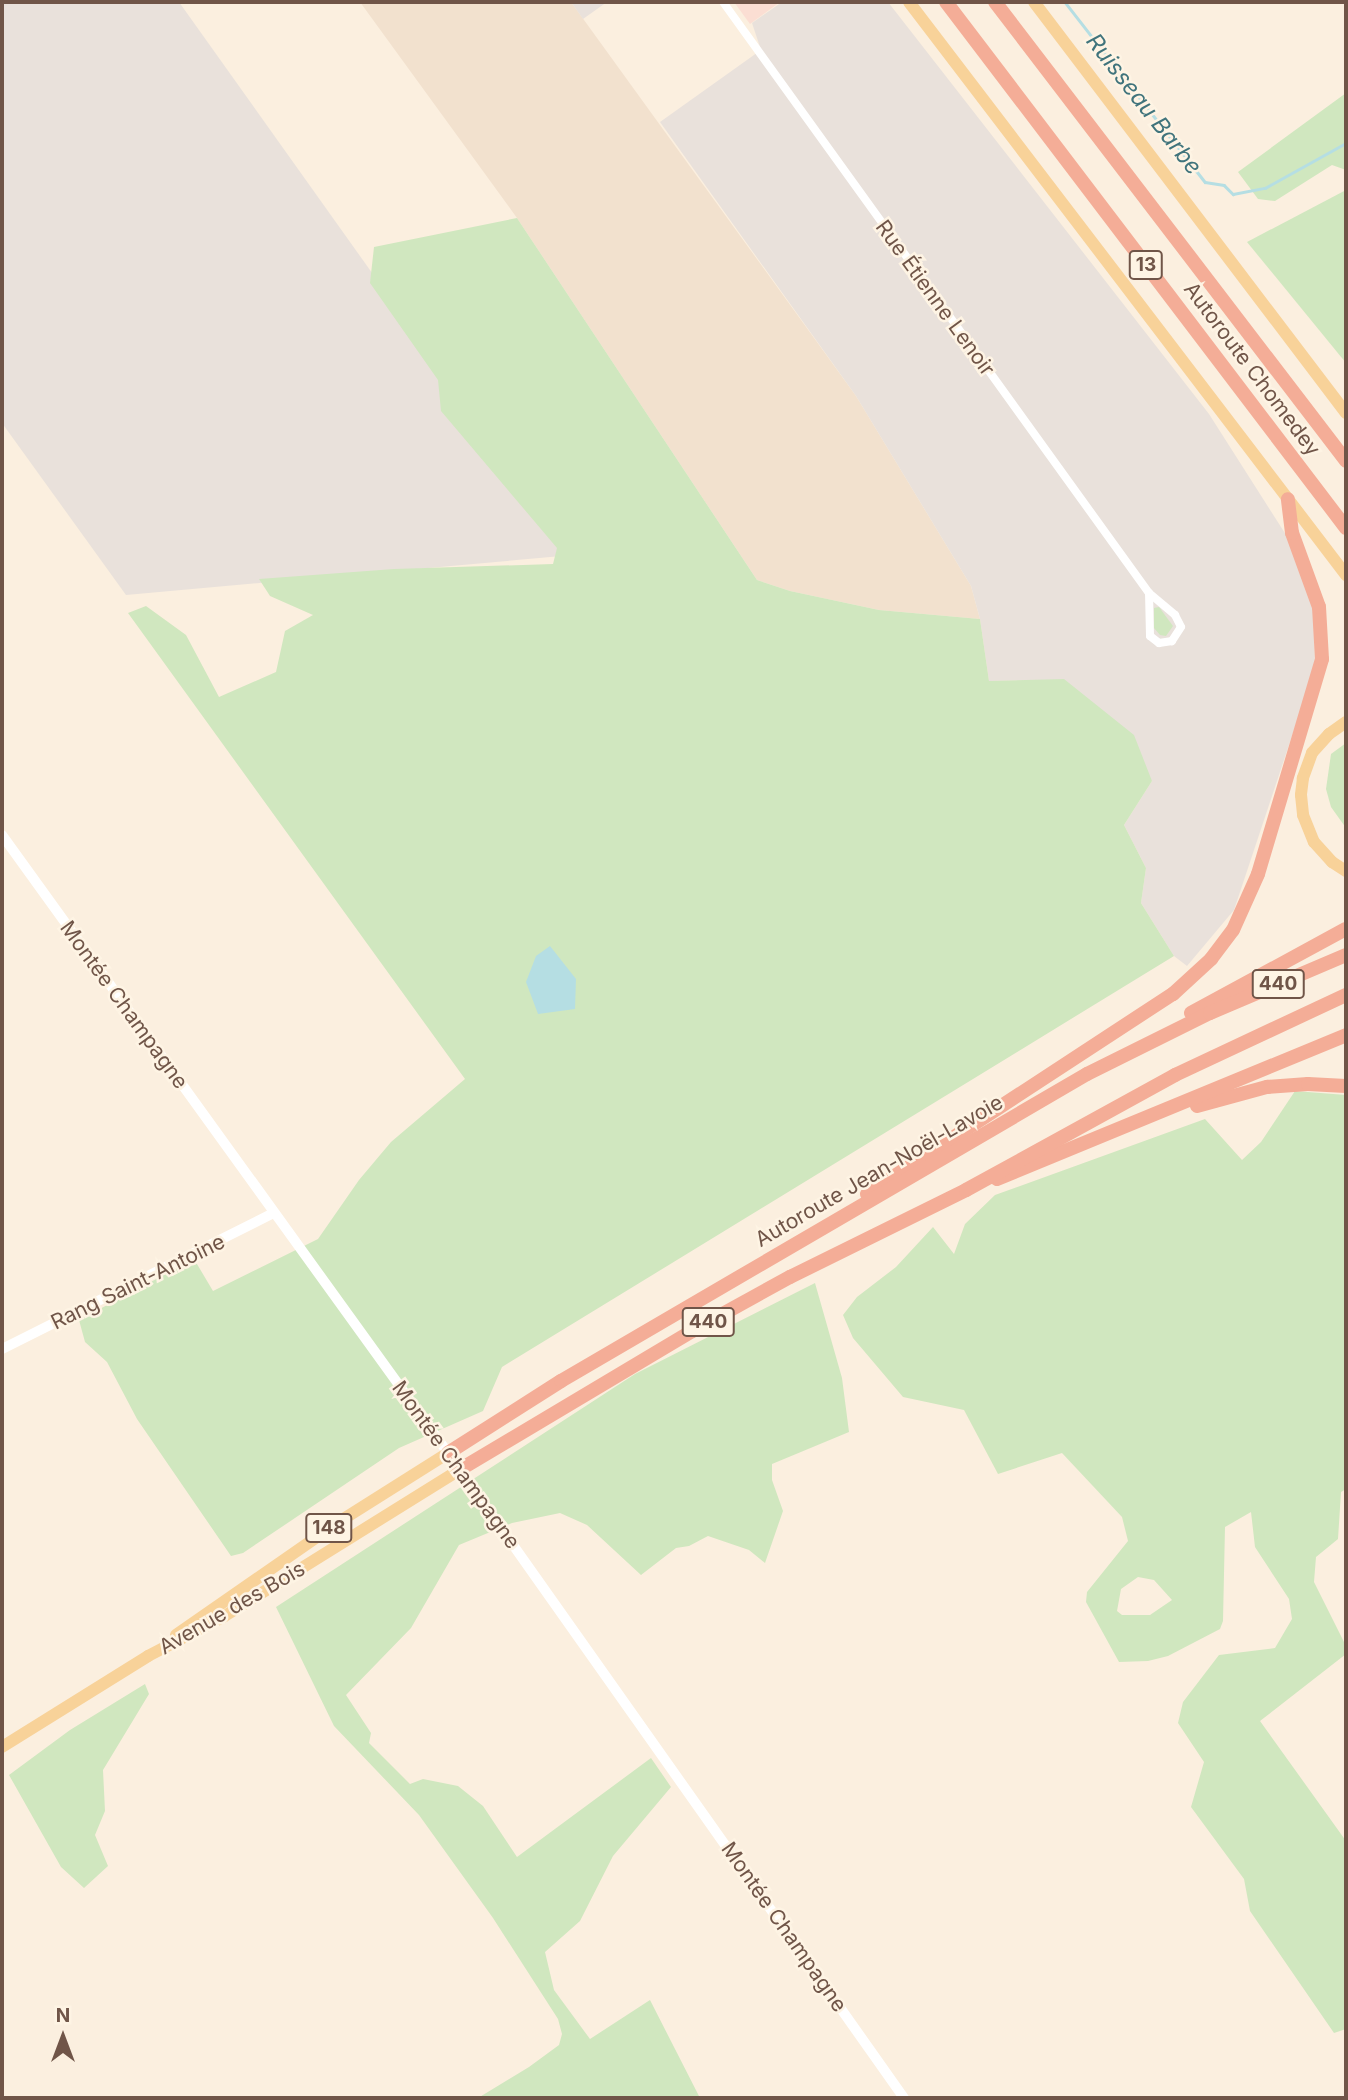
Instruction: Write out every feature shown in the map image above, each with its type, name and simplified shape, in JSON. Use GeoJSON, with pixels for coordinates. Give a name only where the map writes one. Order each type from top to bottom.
{"type":"FeatureCollection","features":[{"type":"Feature","properties":{"kind":"highway","name":"Autoroute Chomedey"},"geometry":{"type":"LineString","coordinates":[[946,2],[1346,528]]}},
{"type":"Feature","properties":{"kind":"highway","name":"Autoroute Chomedey"},"geometry":{"type":"LineString","coordinates":[[995,2],[1346,461]]}},
{"type":"Feature","properties":{"kind":"highway"},"geometry":{"type":"LineString","coordinates":[[781,1252],[919,1158],[1167,998],[1195,976],[1226,940],[1245,907],[1258,874],[1322,659],[1319,607],[1292,534],[1288,499]]}},
{"type":"Feature","properties":{"kind":"highway"},"geometry":{"type":"LineString","coordinates":[[1111,1061],[1205,1004],[1346,929]]}},
{"type":"Feature","properties":{"kind":"highway","name":"Autoroute Jean-Noël-Lavoie"},"geometry":{"type":"LineString","coordinates":[[448,1453],[561,1381],[1111,1061],[1209,1013],[1346,955]]}},
{"type":"Feature","properties":{"kind":"highway","name":"440"},"geometry":{"type":"LineString","coordinates":[[459,1469],[714,1319],[844,1249],[966,1190],[1157,1084],[1346,995]]}},
{"type":"Feature","properties":{"kind":"highway"},"geometry":{"type":"LineString","coordinates":[[966,1190],[1135,1124],[1346,1035]]}},
{"type":"Feature","properties":{"kind":"highway"},"geometry":{"type":"LineString","coordinates":[[1135,1124],[1260,1088],[1308,1083],[1346,1087]]}},
{"type":"Feature","properties":{"kind":"main road"},"geometry":{"type":"LineString","coordinates":[[909,2],[1346,575]]}},
{"type":"Feature","properties":{"kind":"main road"},"geometry":{"type":"LineString","coordinates":[[1034,2],[1346,413]]}},
{"type":"Feature","properties":{"kind":"main road"},"geometry":{"type":"LineString","coordinates":[[1308,360],[1346,401]]}},
{"type":"Feature","properties":{"kind":"main road"},"geometry":{"type":"LineString","coordinates":[[1346,722],[1329,734],[1312,753],[1303,778],[1301,795],[1303,815],[1314,842],[1332,862],[1346,871]]}},
{"type":"Feature","properties":{"kind":"main road","name":"Avenue des Bois"},"geometry":{"type":"LineString","coordinates":[[148,1656],[236,1591],[448,1453]]}},
{"type":"Feature","properties":{"kind":"main road","name":"Avenue des Bois"},"geometry":{"type":"LineString","coordinates":[[2,1747],[148,1656],[223,1617],[459,1469]]}},
{"type":"Feature","properties":{"kind":"street","name":"Rue Étienne Lenoir"},"geometry":{"type":"LineString","coordinates":[[723,2],[1149,593],[1180,623],[1180,632],[1172,641],[1159,643],[1150,636],[1149,593]]}},
{"type":"Feature","properties":{"kind":"street","name":"Montée Champagne"},"geometry":{"type":"LineString","coordinates":[[2,835],[448,1453],[904,2098]]}},
{"type":"Feature","properties":{"kind":"street","name":"Rang Saint-Antoine"},"geometry":{"type":"LineString","coordinates":[[2,1349],[273,1213]]}},
{"type":"Feature","properties":{"kind":"shaded area"},"geometry":{"type":"Polygon","coordinates":[[[2,2],[179,2],[573,555],[126,595],[2,423],[2,2]]]}},
{"type":"Feature","properties":{"kind":"shaded area"},"geometry":{"type":"Polygon","coordinates":[[[360,2],[571,2],[856,396],[971,586],[980,619],[879,610],[790,591],[757,580],[517,218],[360,2]]]}},
{"type":"Feature","properties":{"kind":"shaded area"},"geometry":{"type":"Polygon","coordinates":[[[571,2],[607,2],[583,19],[571,2]]]}},
{"type":"Feature","properties":{"kind":"shaded area"},"geometry":{"type":"Polygon","coordinates":[[[734,2],[780,2],[750,24],[734,2]]]}},
{"type":"Feature","properties":{"kind":"shaded area"},"geometry":{"type":"Polygon","coordinates":[[[782,2],[888,2],[1209,414],[1288,538],[1314,608],[1315,667],[1234,910],[1187,966],[1174,956],[1141,903],[1146,868],[1124,825],[1152,781],[1064,680],[989,681],[980,619],[971,586],[856,396],[660,122],[761,50],[752,23],[782,2]]]}},
{"type":"Feature","properties":{"kind":"green space"},"geometry":{"type":"Polygon","coordinates":[[[1346,93],[1346,170],[1332,165],[1275,201],[1258,199],[1238,172],[1346,93]]]}},
{"type":"Feature","properties":{"kind":"green space"},"geometry":{"type":"Polygon","coordinates":[[[1346,190],[1346,363],[1247,242],[1346,190]]]}},
{"type":"Feature","properties":{"kind":"green space"},"geometry":{"type":"Polygon","coordinates":[[[517,218],[757,580],[790,591],[879,610],[980,619],[989,681],[1064,679],[1134,735],[1152,781],[1124,825],[1146,868],[1141,903],[1174,956],[502,1367],[483,1411],[399,1448],[243,1553],[231,1556],[137,1419],[107,1362],[85,1342],[79,1320],[194,1259],[213,1291],[318,1239],[359,1180],[391,1142],[465,1079],[128,613],[146,606],[186,635],[219,697],[276,672],[285,631],[313,615],[270,596],[259,579],[394,569],[553,564],[557,548],[441,411],[438,380],[370,283],[374,247],[517,218]]]}},
{"type":"Feature","properties":{"kind":"green space"},"geometry":{"type":"Polygon","coordinates":[[[1159,607],[1173,626],[1166,636],[1160,635],[1154,628],[1154,608],[1159,607]]]}},
{"type":"Feature","properties":{"kind":"green space"},"geometry":{"type":"Polygon","coordinates":[[[1346,743],[1346,828],[1331,807],[1326,789],[1331,754],[1346,743]]]}},
{"type":"Feature","properties":{"kind":"green space"},"geometry":{"type":"Polygon","coordinates":[[[1295,1091],[1346,1095],[1346,1489],[1341,1492],[1338,1539],[1316,1557],[1314,1582],[1346,1646],[1346,1654],[1260,1721],[1346,1841],[1346,2029],[1334,2033],[1250,1911],[1244,1879],[1191,1807],[1204,1762],[1178,1723],[1183,1702],[1219,1655],[1275,1648],[1292,1619],[1289,1599],[1255,1547],[1251,1512],[1225,1527],[1223,1621],[1220,1629],[1168,1656],[1148,1661],[1119,1662],[1086,1602],[1087,1592],[1128,1541],[1122,1517],[1062,1453],[998,1474],[964,1410],[903,1397],[853,1338],[843,1315],[857,1297],[896,1267],[933,1227],[954,1254],[965,1224],[995,1195],[1205,1119],[1242,1160],[1261,1142],[1295,1091]],[[1138,1577],[1121,1589],[1117,1611],[1122,1615],[1150,1615],[1172,1600],[1154,1580],[1138,1577]]]}},
{"type":"Feature","properties":{"kind":"green space"},"geometry":{"type":"Polygon","coordinates":[[[815,1283],[842,1378],[849,1432],[772,1464],[772,1480],[783,1511],[765,1563],[749,1550],[708,1536],[689,1546],[676,1548],[641,1575],[587,1525],[560,1513],[512,1523],[459,1545],[411,1628],[346,1695],[371,1733],[369,1743],[410,1784],[423,1779],[458,1786],[483,1806],[517,1857],[651,1758],[671,1787],[613,1856],[580,1921],[545,1952],[554,1990],[590,2039],[650,2000],[700,2098],[478,2098],[559,2045],[562,2034],[558,2019],[493,1918],[419,1815],[334,1726],[276,1607],[635,1374],[815,1283]]]}},
{"type":"Feature","properties":{"kind":"green space"},"geometry":{"type":"Polygon","coordinates":[[[145,1684],[149,1694],[103,1770],[105,1811],[95,1835],[108,1866],[84,1888],[61,1867],[9,1775],[70,1730],[145,1684]]]}},
{"type":"Feature","properties":{"kind":"water"},"geometry":{"type":"Polygon","coordinates":[[[550,946],[576,979],[575,1009],[538,1014],[526,982],[536,956],[550,946]]]}},
{"type":"Feature","properties":{"kind":"waterway","name":"Ruisseau Barbe"},"geometry":{"type":"LineString","coordinates":[[1065,2],[1205,182],[1224,185],[1233,194],[1265,188],[1346,143]]}}]}
